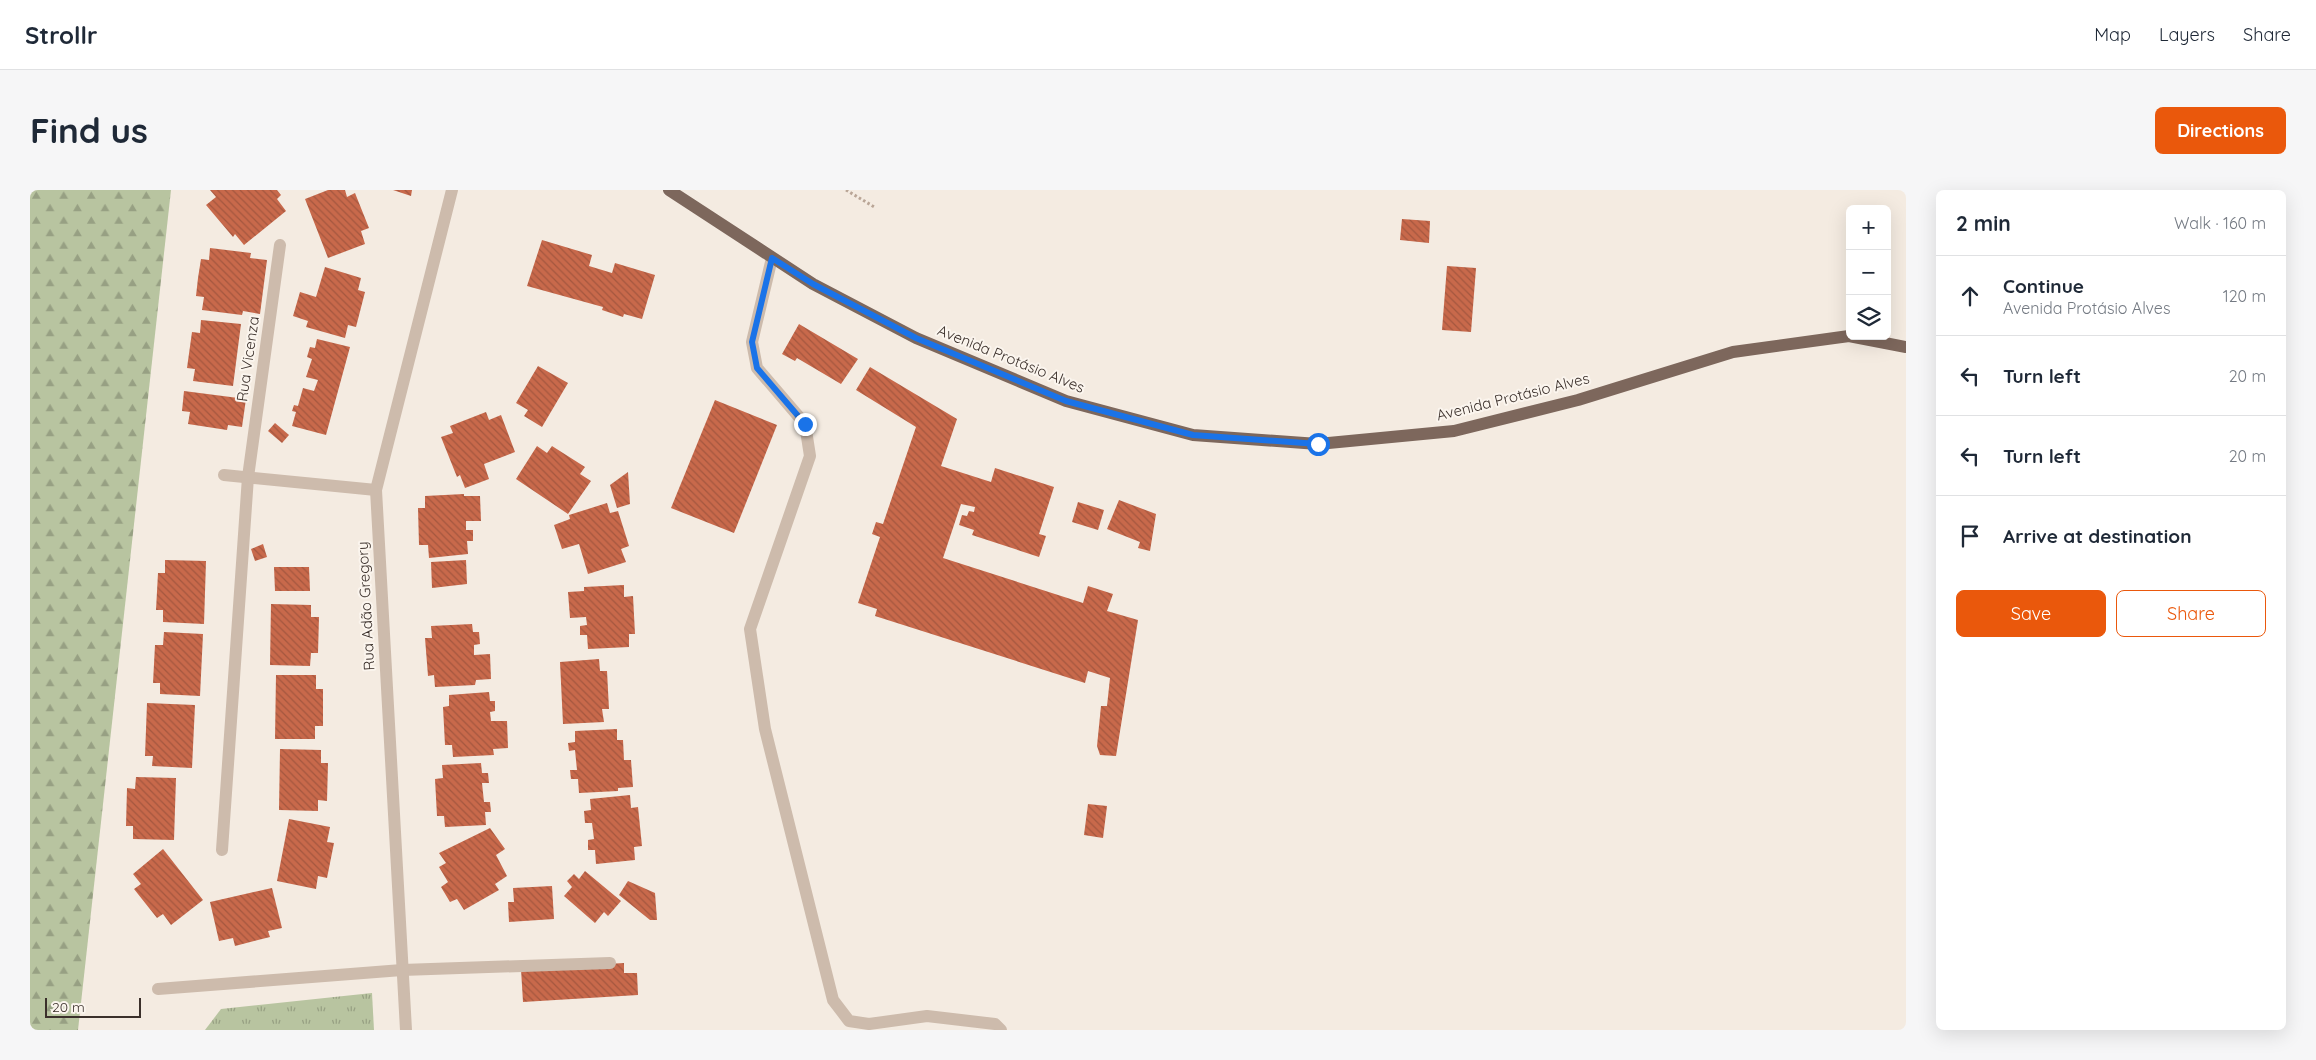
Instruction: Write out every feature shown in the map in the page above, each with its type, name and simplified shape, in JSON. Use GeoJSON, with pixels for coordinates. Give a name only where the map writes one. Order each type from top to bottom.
{"type":"FeatureCollection","features":[{"type":"Feature","properties":{"kind":"main road","name":"Avenida Protásio Alves"},"geometry":{"type":"LineString","coordinates":[[669,190],[813,284],[916,338],[1066,401],[1193,435],[1318,444],[1454,432],[1578,400],[1734,352],[1849,336],[1906,347]]}},
{"type":"Feature","properties":{"kind":"street","name":"Rua Adão Gregory"},"geometry":{"type":"LineString","coordinates":[[406,1030],[376,490],[452,190]]}},
{"type":"Feature","properties":{"kind":"street","name":"Rua Vicenza"},"geometry":{"type":"LineString","coordinates":[[222,850],[248,477],[280,245]]}},
{"type":"Feature","properties":{"kind":"street"},"geometry":{"type":"LineString","coordinates":[[772,258],[752,342],[757,368],[805,424],[810,456],[750,629],[765,729],[833,1000],[849,1021],[869,1024],[927,1016],[995,1024],[1000,1030]]}},
{"type":"Feature","properties":{"kind":"street"},"geometry":{"type":"LineString","coordinates":[[224,475],[376,490]]}},
{"type":"Feature","properties":{"kind":"street"},"geometry":{"type":"LineString","coordinates":[[158,989],[402,970],[610,963]]}},
{"type":"Feature","properties":{"kind":"path"},"geometry":{"type":"LineString","coordinates":[[846,190],[876,208]]}},
{"type":"Feature","properties":{"kind":"green space"},"geometry":{"type":"Polygon","coordinates":[[[30,190],[171,190],[78,1030],[30,1030],[30,190]]]}},
{"type":"Feature","properties":{"kind":"green space"},"geometry":{"type":"Polygon","coordinates":[[[372,993],[374,1030],[205,1030],[221,1009],[372,993]]]}},
{"type":"Feature","properties":{"kind":"building"},"geometry":{"type":"Polygon","coordinates":[[[210,190],[277,190],[281,195],[277,199],[286,211],[244,245],[235,234],[233,237],[206,205],[216,197],[210,190]]]}},
{"type":"Feature","properties":{"kind":"building"},"geometry":{"type":"Polygon","coordinates":[[[328,190],[345,190],[347,197],[355,193],[369,228],[361,231],[365,244],[328,258],[305,199],[328,190]]]}},
{"type":"Feature","properties":{"kind":"building"},"geometry":{"type":"Polygon","coordinates":[[[393,190],[412,190],[411,196],[393,190]]]}},
{"type":"Feature","properties":{"kind":"building"},"geometry":{"type":"Polygon","coordinates":[[[1402,219],[1430,221],[1429,243],[1400,240],[1402,219]]]}},
{"type":"Feature","properties":{"kind":"building"},"geometry":{"type":"Polygon","coordinates":[[[542,240],[592,255],[589,266],[612,273],[615,263],[655,275],[642,319],[624,314],[623,317],[602,310],[603,307],[527,286],[542,240]]]}},
{"type":"Feature","properties":{"kind":"building"},"geometry":{"type":"Polygon","coordinates":[[[210,248],[251,253],[250,258],[267,260],[260,314],[243,311],[242,315],[202,310],[204,297],[196,296],[198,278],[201,259],[209,260],[210,248]]]}},
{"type":"Feature","properties":{"kind":"building"},"geometry":{"type":"Polygon","coordinates":[[[1447,266],[1476,268],[1471,332],[1442,330],[1447,266]]]}},
{"type":"Feature","properties":{"kind":"building"},"geometry":{"type":"Polygon","coordinates":[[[325,267],[361,278],[358,290],[365,292],[356,327],[348,325],[345,338],[306,327],[308,321],[293,316],[300,292],[316,297],[325,267]]]}},
{"type":"Feature","properties":{"kind":"building"},"geometry":{"type":"Polygon","coordinates":[[[201,320],[241,324],[233,386],[193,381],[195,369],[187,368],[192,332],[200,333],[201,320]]]}},
{"type":"Feature","properties":{"kind":"building"},"geometry":{"type":"Polygon","coordinates":[[[799,324],[858,359],[841,384],[797,358],[795,361],[782,354],[799,324]]]}},
{"type":"Feature","properties":{"kind":"building"},"geometry":{"type":"Polygon","coordinates":[[[317,339],[350,347],[326,435],[292,426],[296,412],[292,411],[294,405],[298,406],[303,388],[314,391],[318,380],[306,377],[312,359],[307,357],[310,347],[315,348],[317,339]]]}},
{"type":"Feature","properties":{"kind":"building"},"geometry":{"type":"Polygon","coordinates":[[[538,366],[568,383],[542,427],[524,416],[528,410],[516,403],[538,366]]]}},
{"type":"Feature","properties":{"kind":"building"},"geometry":{"type":"Polygon","coordinates":[[[870,367],[957,419],[941,466],[991,482],[995,468],[1054,487],[1039,534],[1046,536],[1039,557],[972,535],[974,530],[959,525],[962,515],[967,516],[969,511],[974,512],[975,507],[961,504],[943,558],[1083,603],[1088,586],[1113,594],[1107,611],[1138,620],[1116,756],[1100,755],[1097,746],[1101,706],[1107,706],[1110,678],[1088,671],[1085,683],[875,616],[877,609],[858,603],[880,537],[872,534],[876,522],[883,524],[916,427],[856,390],[870,367]]]}},
{"type":"Feature","properties":{"kind":"building"},"geometry":{"type":"Polygon","coordinates":[[[184,391],[246,399],[242,427],[228,425],[227,430],[188,424],[190,412],[182,411],[184,391]]]}},
{"type":"Feature","properties":{"kind":"building"},"geometry":{"type":"Polygon","coordinates":[[[715,400],[777,425],[734,533],[671,508],[715,400]]]}},
{"type":"Feature","properties":{"kind":"building"},"geometry":{"type":"Polygon","coordinates":[[[486,412],[489,420],[501,415],[515,452],[484,464],[489,479],[465,488],[460,475],[457,477],[441,437],[453,433],[450,426],[486,412]]]}},
{"type":"Feature","properties":{"kind":"building"},"geometry":{"type":"Polygon","coordinates":[[[275,423],[289,435],[282,443],[268,431],[275,423]]]}},
{"type":"Feature","properties":{"kind":"building"},"geometry":{"type":"Polygon","coordinates":[[[537,446],[547,453],[552,446],[585,467],[580,474],[591,481],[568,514],[516,479],[537,446]]]}},
{"type":"Feature","properties":{"kind":"building"},"geometry":{"type":"Polygon","coordinates":[[[628,472],[630,504],[617,508],[610,485],[628,472]]]}},
{"type":"Feature","properties":{"kind":"building"},"geometry":{"type":"Polygon","coordinates":[[[464,494],[464,496],[480,496],[481,521],[466,521],[466,530],[473,530],[473,541],[467,541],[468,554],[429,558],[428,545],[419,545],[418,508],[425,508],[425,496],[464,494]]]}},
{"type":"Feature","properties":{"kind":"building"},"geometry":{"type":"Polygon","coordinates":[[[1119,500],[1156,514],[1150,551],[1138,548],[1140,542],[1107,529],[1119,500]]]}},
{"type":"Feature","properties":{"kind":"building"},"geometry":{"type":"Polygon","coordinates":[[[1078,502],[1104,510],[1098,530],[1072,522],[1078,502]]]}},
{"type":"Feature","properties":{"kind":"building"},"geometry":{"type":"Polygon","coordinates":[[[607,503],[610,513],[618,511],[629,546],[621,549],[626,562],[588,574],[579,544],[562,549],[554,525],[570,519],[569,515],[607,503]]]}},
{"type":"Feature","properties":{"kind":"building"},"geometry":{"type":"Polygon","coordinates":[[[263,544],[267,557],[255,561],[251,549],[263,544]]]}},
{"type":"Feature","properties":{"kind":"building"},"geometry":{"type":"Polygon","coordinates":[[[165,560],[206,561],[204,624],[163,622],[163,610],[156,610],[158,573],[165,573],[165,560]]]}},
{"type":"Feature","properties":{"kind":"building"},"geometry":{"type":"Polygon","coordinates":[[[466,560],[467,584],[432,588],[431,562],[466,560]]]}},
{"type":"Feature","properties":{"kind":"building"},"geometry":{"type":"Polygon","coordinates":[[[274,567],[309,567],[310,591],[275,591],[274,567]]]}},
{"type":"Feature","properties":{"kind":"building"},"geometry":{"type":"Polygon","coordinates":[[[624,585],[624,597],[633,596],[635,634],[629,634],[629,647],[588,649],[587,635],[580,635],[580,626],[587,625],[586,617],[570,618],[568,592],[584,591],[584,587],[624,585]]]}},
{"type":"Feature","properties":{"kind":"building"},"geometry":{"type":"Polygon","coordinates":[[[271,604],[311,605],[311,617],[319,617],[318,653],[311,653],[310,666],[270,665],[271,604]]]}},
{"type":"Feature","properties":{"kind":"building"},"geometry":{"type":"Polygon","coordinates":[[[472,624],[473,632],[479,632],[480,644],[474,645],[474,655],[490,654],[491,679],[476,680],[475,685],[435,687],[434,675],[428,676],[425,638],[432,638],[431,626],[472,624]]]}},
{"type":"Feature","properties":{"kind":"building"},"geometry":{"type":"Polygon","coordinates":[[[164,632],[203,634],[200,696],[160,694],[160,683],[153,683],[155,645],[163,645],[164,632]]]}},
{"type":"Feature","properties":{"kind":"building"},"geometry":{"type":"Polygon","coordinates":[[[599,659],[600,671],[607,671],[609,709],[602,709],[604,722],[563,724],[560,662],[599,659]]]}},
{"type":"Feature","properties":{"kind":"building"},"geometry":{"type":"Polygon","coordinates":[[[276,675],[316,675],[316,689],[323,689],[323,726],[315,726],[315,739],[275,739],[276,675]]]}},
{"type":"Feature","properties":{"kind":"building"},"geometry":{"type":"Polygon","coordinates":[[[489,692],[490,701],[495,701],[495,711],[490,712],[491,721],[507,721],[508,748],[493,749],[494,755],[453,757],[452,745],[445,745],[443,707],[449,706],[449,695],[489,692]]]}},
{"type":"Feature","properties":{"kind":"building"},"geometry":{"type":"Polygon","coordinates":[[[147,703],[195,705],[192,768],[152,766],[153,756],[145,756],[147,703]]]}},
{"type":"Feature","properties":{"kind":"building"},"geometry":{"type":"Polygon","coordinates":[[[617,729],[617,740],[623,740],[624,760],[631,760],[633,787],[618,788],[618,791],[579,793],[578,779],[571,779],[570,770],[577,770],[575,750],[569,751],[568,743],[575,742],[575,731],[617,729]]]}},
{"type":"Feature","properties":{"kind":"building"},"geometry":{"type":"Polygon","coordinates":[[[280,749],[321,750],[321,763],[328,763],[327,801],[318,800],[318,811],[279,810],[280,749]]]}},
{"type":"Feature","properties":{"kind":"building"},"geometry":{"type":"Polygon","coordinates":[[[481,763],[482,773],[488,773],[489,783],[482,783],[484,802],[490,802],[491,812],[485,812],[486,825],[445,827],[444,816],[437,816],[435,779],[443,778],[442,765],[481,763]]]}},
{"type":"Feature","properties":{"kind":"building"},"geometry":{"type":"Polygon","coordinates":[[[136,777],[176,778],[174,840],[133,839],[133,826],[126,826],[127,788],[135,789],[136,777]]]}},
{"type":"Feature","properties":{"kind":"building"},"geometry":{"type":"Polygon","coordinates":[[[630,795],[631,808],[638,807],[642,846],[634,847],[635,860],[596,864],[595,850],[588,850],[588,840],[594,839],[592,823],[585,823],[584,811],[591,810],[590,799],[630,795]]]}},
{"type":"Feature","properties":{"kind":"building"},"geometry":{"type":"Polygon","coordinates":[[[1088,804],[1107,806],[1103,838],[1084,835],[1088,804]]]}},
{"type":"Feature","properties":{"kind":"building"},"geometry":{"type":"Polygon","coordinates":[[[289,819],[330,827],[327,842],[334,843],[327,878],[318,876],[316,889],[277,881],[289,819]]]}},
{"type":"Feature","properties":{"kind":"building"},"geometry":{"type":"Polygon","coordinates":[[[490,828],[505,849],[496,855],[507,876],[495,884],[499,890],[464,910],[457,899],[450,902],[441,887],[448,882],[439,867],[446,863],[439,853],[490,828]]]}},
{"type":"Feature","properties":{"kind":"building"},"geometry":{"type":"Polygon","coordinates":[[[163,849],[203,900],[171,925],[163,914],[157,918],[134,889],[141,884],[133,874],[163,849]]]}},
{"type":"Feature","properties":{"kind":"building"},"geometry":{"type":"Polygon","coordinates":[[[585,871],[621,901],[608,916],[604,912],[595,923],[564,896],[572,887],[567,881],[574,874],[579,879],[585,871]]]}},
{"type":"Feature","properties":{"kind":"building"},"geometry":{"type":"Polygon","coordinates":[[[628,881],[655,893],[657,920],[650,920],[619,895],[628,881]]]}},
{"type":"Feature","properties":{"kind":"building"},"geometry":{"type":"Polygon","coordinates":[[[552,886],[554,919],[509,922],[508,902],[514,902],[513,888],[552,886]]]}},
{"type":"Feature","properties":{"kind":"building"},"geometry":{"type":"Polygon","coordinates":[[[272,888],[282,928],[268,931],[270,937],[235,946],[233,938],[219,941],[210,902],[272,888]]]}},
{"type":"Feature","properties":{"kind":"building"},"geometry":{"type":"Polygon","coordinates":[[[624,963],[624,973],[637,973],[638,995],[523,1002],[521,969],[624,963]]]}},
{"type":"Feature","properties":{"kind":"route"},"geometry":{"type":"LineString","coordinates":[[805,424],[757,368],[752,342],[772,258],[813,284],[916,338],[1066,401],[1193,435],[1318,444]]}}]}
